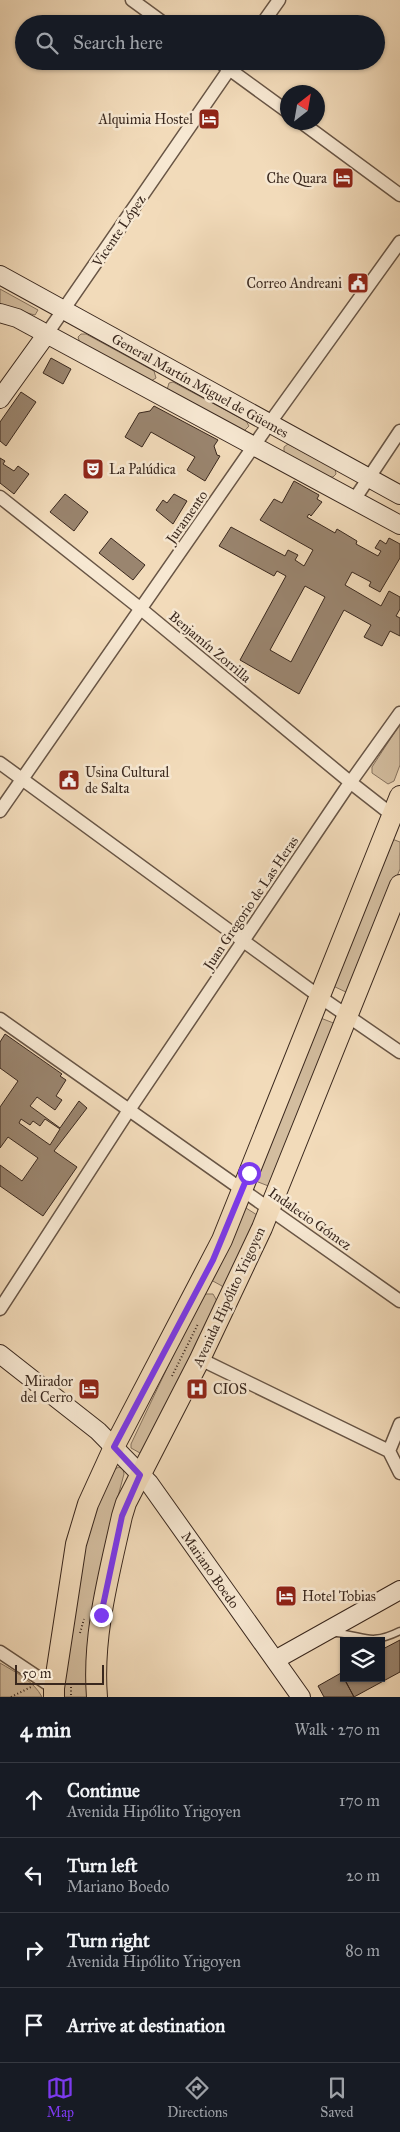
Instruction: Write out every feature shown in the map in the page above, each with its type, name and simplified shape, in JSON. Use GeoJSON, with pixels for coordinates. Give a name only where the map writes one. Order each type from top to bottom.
{"type":"FeatureCollection","features":[{"type":"Feature","properties":{"kind":"main road","name":"General Martín Miguel de Güemes"},"geometry":{"type":"LineString","coordinates":[[0,275],[400,495]]}},
{"type":"Feature","properties":{"kind":"main road","name":"General Martín Miguel de Güemes"},"geometry":{"type":"LineString","coordinates":[[0,313],[17,318],[400,525]]}},
{"type":"Feature","properties":{"kind":"main road","name":"Vicente López"},"geometry":{"type":"LineString","coordinates":[[0,399],[46,335]]}},
{"type":"Feature","properties":{"kind":"main road"},"geometry":{"type":"LineString","coordinates":[[155,394],[169,369]]}},
{"type":"Feature","properties":{"kind":"main road"},"geometry":{"type":"LineString","coordinates":[[54,1692],[76,1544],[88,1504],[114,1447],[222,1240],[320,997],[396,818],[400,796]]}},
{"type":"Feature","properties":{"kind":"main road","name":"Avenida Hipólito Yrigoyen"},"geometry":{"type":"LineString","coordinates":[[97,1697],[96,1670],[105,1595],[122,1516],[140,1475],[200,1359],[270,1210],[400,884]]}},
{"type":"Feature","properties":{"kind":"main road"},"geometry":{"type":"LineString","coordinates":[[196,1291],[207,1285],[216,1288],[223,1296],[225,1307]]}},
{"type":"Feature","properties":{"kind":"main road","name":"Mariano Boedo"},"geometry":{"type":"LineString","coordinates":[[0,1354],[98,1431],[155,1492],[301,1697]]}},
{"type":"Feature","properties":{"kind":"main road"},"geometry":{"type":"LineString","coordinates":[[275,1660],[400,1590]]}},
{"type":"Feature","properties":{"kind":"street"},"geometry":{"type":"LineString","coordinates":[[132,0],[153,15]]}},
{"type":"Feature","properties":{"kind":"street"},"geometry":{"type":"LineString","coordinates":[[268,15],[278,0]]}},
{"type":"Feature","properties":{"kind":"street","name":"Vicente López"},"geometry":{"type":"LineString","coordinates":[[46,335],[229,70]]}},
{"type":"Feature","properties":{"kind":"street"},"geometry":{"type":"LineString","coordinates":[[238,70],[280,105]]}},
{"type":"Feature","properties":{"kind":"street"},"geometry":{"type":"LineString","coordinates":[[313,130],[400,195]]}},
{"type":"Feature","properties":{"kind":"street","name":"Juramento"},"geometry":{"type":"LineString","coordinates":[[0,811],[269,424],[400,242]]}},
{"type":"Feature","properties":{"kind":"street"},"geometry":{"type":"LineString","coordinates":[[354,500],[400,431]]}},
{"type":"Feature","properties":{"kind":"street","name":"Benjamín Zorrilla"},"geometry":{"type":"LineString","coordinates":[[0,497],[141,609],[396,818]]}},
{"type":"Feature","properties":{"kind":"street","name":"Juan Gregorio de Las Heras"},"geometry":{"type":"LineString","coordinates":[[0,1309],[129,1110],[350,782],[400,713]]}},
{"type":"Feature","properties":{"kind":"street"},"geometry":{"type":"LineString","coordinates":[[0,763],[245,940],[320,997],[400,1052]]}},
{"type":"Feature","properties":{"kind":"street","name":"Indalecio Gómez"},"geometry":{"type":"LineString","coordinates":[[0,1019],[400,1301]]}},
{"type":"Feature","properties":{"kind":"street"},"geometry":{"type":"LineString","coordinates":[[200,1359],[388,1451],[400,1473]]}},
{"type":"Feature","properties":{"kind":"street"},"geometry":{"type":"LineString","coordinates":[[388,1451],[400,1424]]}},
{"type":"Feature","properties":{"kind":"street"},"geometry":{"type":"LineString","coordinates":[[0,1652],[54,1692]]}},
{"type":"Feature","properties":{"kind":"lane"},"geometry":{"type":"LineString","coordinates":[[322,1632],[338,1633],[370,1640],[384,1638],[400,1631]]}},
{"type":"Feature","properties":{"kind":"shaded area"},"geometry":{"type":"Polygon","coordinates":[[[0,289],[38,310],[35,315],[0,306],[0,289]]]}},
{"type":"Feature","properties":{"kind":"shaded area"},"geometry":{"type":"Polygon","coordinates":[[[81,334],[86,334],[154,371],[156,378],[151,381],[80,343],[78,337],[81,334]]]}},
{"type":"Feature","properties":{"kind":"shaded area"},"geometry":{"type":"Polygon","coordinates":[[[173,382],[246,421],[249,426],[244,431],[167,390],[169,383],[173,382]]]}},
{"type":"Feature","properties":{"kind":"shaded area"},"geometry":{"type":"Polygon","coordinates":[[[288,444],[335,469],[336,474],[333,477],[328,477],[284,454],[284,447],[288,444]]]}},
{"type":"Feature","properties":{"kind":"shaded area"},"geometry":{"type":"Polygon","coordinates":[[[400,724],[400,765],[394,781],[388,784],[372,773],[372,767],[400,724]]]}},
{"type":"Feature","properties":{"kind":"shaded area"},"geometry":{"type":"Polygon","coordinates":[[[392,839],[400,842],[400,869],[348,993],[331,985],[392,839]]]}},
{"type":"Feature","properties":{"kind":"shaded area"},"geometry":{"type":"Polygon","coordinates":[[[318,1017],[336,1024],[271,1187],[253,1180],[318,1017]]]}},
{"type":"Feature","properties":{"kind":"shaded area"},"geometry":{"type":"Polygon","coordinates":[[[246,1208],[257,1215],[225,1292],[222,1286],[211,1280],[246,1208]]]}},
{"type":"Feature","properties":{"kind":"shaded area"},"geometry":{"type":"Polygon","coordinates":[[[206,1294],[213,1294],[217,1301],[145,1449],[140,1453],[131,1448],[131,1444],[201,1297],[206,1294]]]}},
{"type":"Feature","properties":{"kind":"shaded area"},"geometry":{"type":"Polygon","coordinates":[[[119,1467],[123,1469],[124,1474],[113,1515],[90,1697],[59,1697],[72,1606],[90,1523],[113,1470],[119,1467]]]}},
{"type":"Feature","properties":{"kind":"shaded area"},"geometry":{"type":"Polygon","coordinates":[[[0,1663],[18,1673],[39,1691],[42,1697],[0,1697],[0,1663]]]}},
{"type":"Feature","properties":{"kind":"building"},"geometry":{"type":"Polygon","coordinates":[[[51,358],[71,369],[63,384],[43,373],[51,358]]]}},
{"type":"Feature","properties":{"kind":"building"},"geometry":{"type":"Polygon","coordinates":[[[21,392],[36,402],[6,446],[0,441],[0,422],[21,392]]]}},
{"type":"Feature","properties":{"kind":"building"},"geometry":{"type":"Polygon","coordinates":[[[154,406],[218,440],[214,446],[217,455],[220,456],[205,481],[187,470],[195,457],[151,432],[142,447],[125,437],[139,413],[150,411],[154,406]]]}},
{"type":"Feature","properties":{"kind":"building"},"geometry":{"type":"Polygon","coordinates":[[[0,458],[5,461],[3,464],[14,471],[18,466],[29,474],[14,494],[0,483],[0,458]]]}},
{"type":"Feature","properties":{"kind":"building"},"geometry":{"type":"Polygon","coordinates":[[[294,481],[319,495],[317,499],[322,502],[311,516],[309,514],[307,517],[335,533],[337,529],[357,541],[356,544],[378,556],[381,551],[375,548],[380,540],[386,544],[389,538],[400,544],[400,558],[380,592],[369,586],[371,582],[352,572],[345,585],[381,606],[389,591],[400,597],[400,609],[396,616],[400,618],[400,636],[390,631],[382,646],[364,637],[371,625],[344,610],[299,694],[240,660],[286,576],[277,571],[274,576],[219,546],[231,527],[285,556],[288,550],[298,555],[295,560],[304,566],[313,550],[260,520],[274,499],[282,503],[294,481]],[[305,586],[270,650],[291,662],[325,597],[305,586]]]}},
{"type":"Feature","properties":{"kind":"building"},"geometry":{"type":"Polygon","coordinates":[[[65,494],[88,512],[74,531],[50,512],[65,494]]]}},
{"type":"Feature","properties":{"kind":"building"},"geometry":{"type":"Polygon","coordinates":[[[174,494],[187,501],[173,524],[156,510],[163,500],[167,503],[174,494]]]}},
{"type":"Feature","properties":{"kind":"building"},"geometry":{"type":"Polygon","coordinates":[[[111,538],[145,565],[133,580],[99,553],[111,538]]]}},
{"type":"Feature","properties":{"kind":"building"},"geometry":{"type":"Polygon","coordinates":[[[5,1034],[62,1074],[60,1076],[66,1080],[56,1096],[62,1100],[55,1110],[37,1097],[30,1106],[60,1128],[79,1101],[87,1108],[54,1151],[77,1167],[43,1216],[0,1186],[0,1165],[22,1181],[38,1158],[8,1137],[0,1148],[0,1107],[18,1081],[0,1068],[0,1042],[5,1034]],[[21,1119],[19,1123],[50,1145],[60,1129],[45,1119],[40,1126],[33,1121],[30,1125],[21,1119]]]}},
{"type":"Feature","properties":{"kind":"building"},"geometry":{"type":"Polygon","coordinates":[[[400,1640],[400,1672],[385,1680],[385,1648],[400,1640]]]}},
{"type":"Feature","properties":{"kind":"building"},"geometry":{"type":"Polygon","coordinates":[[[340,1674],[340,1682],[346,1682],[354,1697],[324,1697],[318,1686],[340,1674]]]}},
{"type":"Feature","properties":{"kind":"building"},"geometry":{"type":"Polygon","coordinates":[[[346,1682],[382,1682],[354,1697],[346,1682]]]}},
{"type":"Feature","properties":{"kind":"place","name":"Alquimia Hostel"},"geometry":{"type":"Point","coordinates":[209,119]}},
{"type":"Feature","properties":{"kind":"place","name":"Che Quara"},"geometry":{"type":"Point","coordinates":[343,178]}},
{"type":"Feature","properties":{"kind":"place","name":"Correo Andreani"},"geometry":{"type":"Point","coordinates":[358,283]}},
{"type":"Feature","properties":{"kind":"place","name":"La Palúdica"},"geometry":{"type":"Point","coordinates":[93,469]}},
{"type":"Feature","properties":{"kind":"place","name":"Usina Cultural de Salta"},"geometry":{"type":"Point","coordinates":[69,780]}},
{"type":"Feature","properties":{"kind":"place","name":"Mirador del Cerro"},"geometry":{"type":"Point","coordinates":[89,1389]}},
{"type":"Feature","properties":{"kind":"place","name":"CIOS"},"geometry":{"type":"Point","coordinates":[197,1389]}},
{"type":"Feature","properties":{"kind":"place","name":"Hotel Tobias"},"geometry":{"type":"Point","coordinates":[286,1596]}},
{"type":"Feature","properties":{"kind":"route"},"geometry":{"type":"LineString","coordinates":[[101,1615],[122,1516],[126,1503],[140,1475],[114,1447],[213,1260],[249,1173]]}}]}
